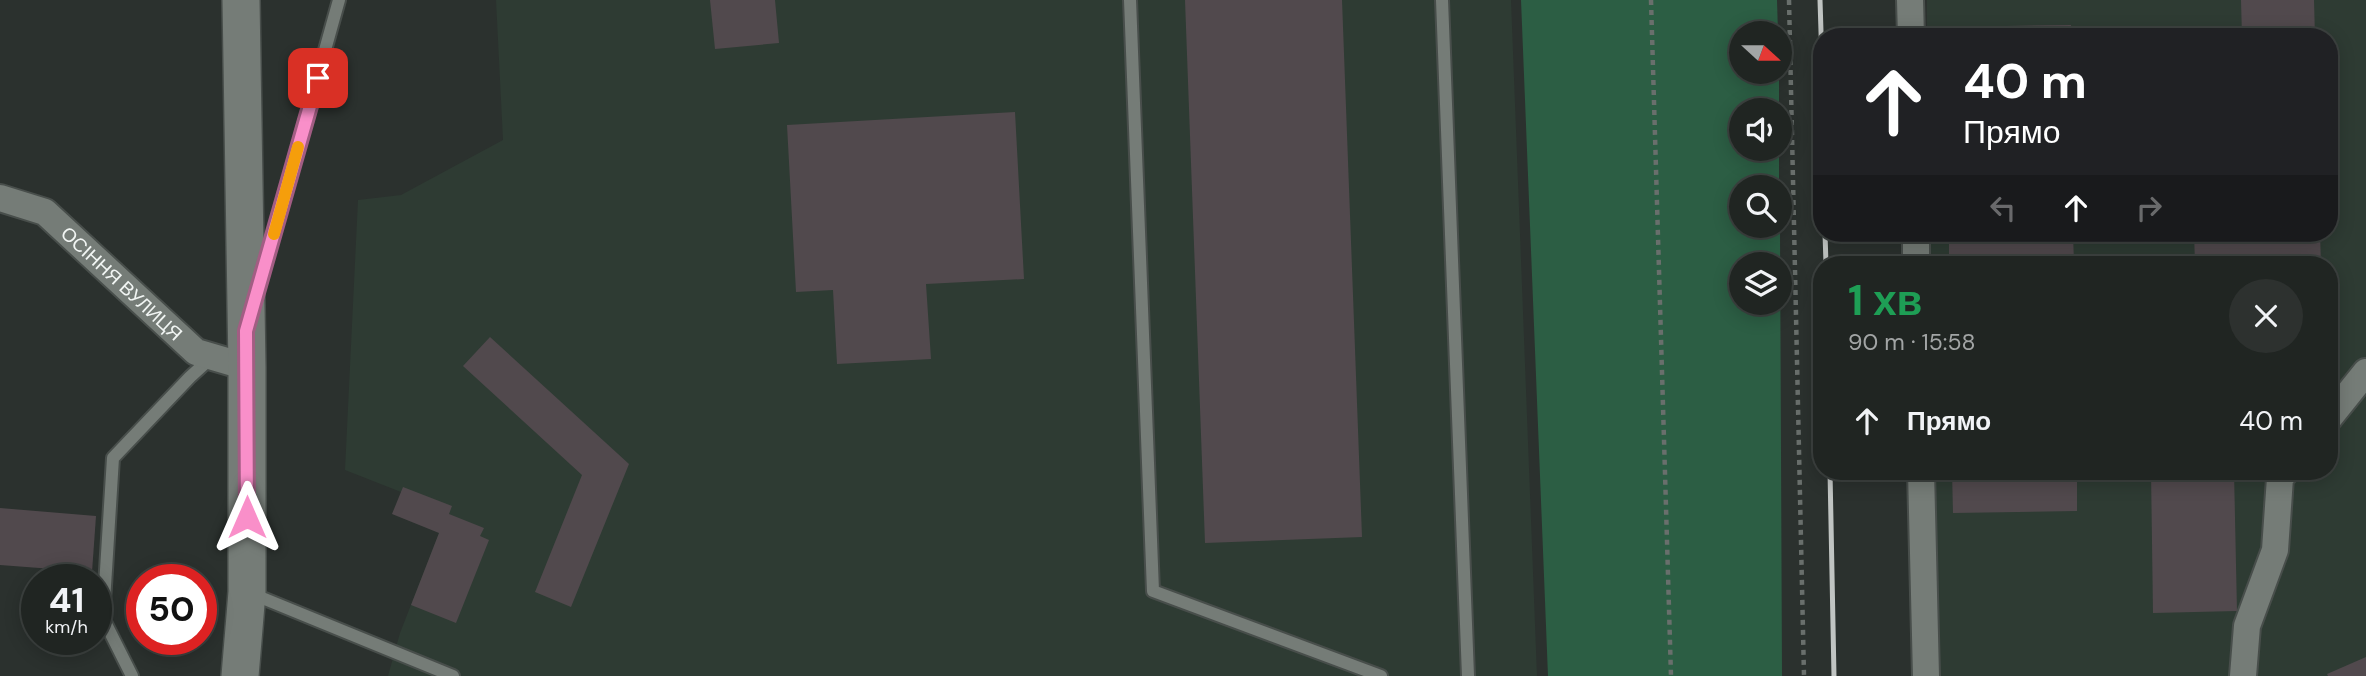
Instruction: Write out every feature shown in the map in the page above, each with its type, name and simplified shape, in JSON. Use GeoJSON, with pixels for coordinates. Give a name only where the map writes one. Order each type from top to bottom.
{"type":"FeatureCollection","features":[{"type":"Feature","properties":{"kind":"main road"},"geometry":{"type":"LineString","coordinates":[[240,0],[247,367],[247,592],[240,676]]}},
{"type":"Feature","properties":{"kind":"street"},"geometry":{"type":"LineString","coordinates":[[1910,0],[1911,28]]}},
{"type":"Feature","properties":{"kind":"street","name":"ОСІННЯ ВУЛИЦЯ"},"geometry":{"type":"LineString","coordinates":[[0,198],[45,212],[196,352],[247,367]]}},
{"type":"Feature","properties":{"kind":"street"},"geometry":{"type":"LineString","coordinates":[[2338,407],[2366,372]]}},
{"type":"Feature","properties":{"kind":"street"},"geometry":{"type":"LineString","coordinates":[[1921,480],[1926,676]]}},
{"type":"Feature","properties":{"kind":"street"},"geometry":{"type":"LineString","coordinates":[[2243,676],[2247,626],[2275,550],[2280,480]]}},
{"type":"Feature","properties":{"kind":"lane"},"geometry":{"type":"LineString","coordinates":[[246,331],[339,0]]}},
{"type":"Feature","properties":{"kind":"lane"},"geometry":{"type":"LineString","coordinates":[[1130,0],[1153,591],[1381,676]]}},
{"type":"Feature","properties":{"kind":"lane"},"geometry":{"type":"LineString","coordinates":[[1442,0],[1468,676]]}},
{"type":"Feature","properties":{"kind":"lane"},"geometry":{"type":"LineString","coordinates":[[132,676],[103,618],[113,458],[213,356]]}},
{"type":"Feature","properties":{"kind":"lane"},"geometry":{"type":"LineString","coordinates":[[247,592],[453,676]]}},
{"type":"Feature","properties":{"kind":"path"},"geometry":{"type":"LineString","coordinates":[[1651,0],[1671,676]]}},
{"type":"Feature","properties":{"kind":"path"},"geometry":{"type":"LineString","coordinates":[[1789,0],[1804,676]]}},
{"type":"Feature","properties":{"kind":"shaded area"},"geometry":{"type":"Polygon","coordinates":[[[496,0],[1511,0],[1537,676],[388,676],[400,633],[439,533],[401,492],[345,470],[358,200],[401,195],[503,140],[496,0]]]}},
{"type":"Feature","properties":{"kind":"shaded area"},"geometry":{"type":"Polygon","coordinates":[[[1927,0],[2366,0],[2366,676],[1939,676],[1935,480],[2338,480],[2338,256],[1931,256],[1931,242],[2338,242],[2338,28],[1927,28],[1927,0]]]}},
{"type":"Feature","properties":{"kind":"green space"},"geometry":{"type":"Polygon","coordinates":[[[1521,0],[1777,0],[1778,21],[1729,21],[1729,84],[1779,84],[1779,98],[1729,98],[1729,161],[1779,161],[1779,175],[1729,175],[1729,238],[1780,238],[1780,252],[1729,252],[1729,315],[1780,315],[1782,676],[1548,676],[1521,0]]]}},
{"type":"Feature","properties":{"kind":"building"},"geometry":{"type":"Polygon","coordinates":[[[710,0],[775,0],[779,43],[715,49],[710,0]]]}},
{"type":"Feature","properties":{"kind":"building"},"geometry":{"type":"Polygon","coordinates":[[[1185,0],[1342,0],[1362,537],[1205,543],[1185,0]]]}},
{"type":"Feature","properties":{"kind":"building"},"geometry":{"type":"Polygon","coordinates":[[[2241,0],[2314,0],[2315,28],[2242,28],[2241,0]]]}},
{"type":"Feature","properties":{"kind":"building"},"geometry":{"type":"Polygon","coordinates":[[[2071,25],[2071,28],[1946,27],[2071,25]]]}},
{"type":"Feature","properties":{"kind":"building"},"geometry":{"type":"Polygon","coordinates":[[[1015,112],[1024,279],[926,284],[931,359],[837,364],[833,290],[796,292],[787,125],[1015,112]]]}},
{"type":"Feature","properties":{"kind":"building"},"geometry":{"type":"Polygon","coordinates":[[[1949,242],[2073,242],[2074,256],[1949,256],[1949,242]]]}},
{"type":"Feature","properties":{"kind":"building"},"geometry":{"type":"Polygon","coordinates":[[[2194,242],[2320,242],[2321,256],[2195,256],[2194,242]]]}},
{"type":"Feature","properties":{"kind":"building"},"geometry":{"type":"Polygon","coordinates":[[[490,337],[629,464],[571,607],[535,592],[582,475],[463,366],[490,337]]]}},
{"type":"Feature","properties":{"kind":"building"},"geometry":{"type":"Polygon","coordinates":[[[1952,480],[2077,480],[2077,511],[1953,513],[1952,480]]]}},
{"type":"Feature","properties":{"kind":"building"},"geometry":{"type":"Polygon","coordinates":[[[2151,480],[2234,480],[2237,611],[2153,613],[2151,480]]]}},
{"type":"Feature","properties":{"kind":"building"},"geometry":{"type":"Polygon","coordinates":[[[403,487],[452,506],[449,514],[484,528],[480,536],[489,540],[456,623],[411,605],[439,533],[392,514],[403,487]]]}},
{"type":"Feature","properties":{"kind":"building"},"geometry":{"type":"Polygon","coordinates":[[[0,508],[96,516],[93,564],[0,565],[0,508]]]}},
{"type":"Feature","properties":{"kind":"building"},"geometry":{"type":"Polygon","coordinates":[[[2366,657],[2366,676],[2327,674],[2366,657]]]}},
{"type":"Feature","properties":{"kind":"railway"},"geometry":{"type":"LineString","coordinates":[[1820,0],[1821,28]]}},
{"type":"Feature","properties":{"kind":"railway"},"geometry":{"type":"LineString","coordinates":[[1825,242],[1826,256]]}},
{"type":"Feature","properties":{"kind":"railway"},"geometry":{"type":"LineString","coordinates":[[1830,480],[1834,676]]}},
{"type":"Feature","properties":{"kind":"slow traffic"},"geometry":{"type":"LineString","coordinates":[[274,234],[298,147]]}},
{"type":"Feature","properties":{"kind":"route"},"geometry":{"type":"LineString","coordinates":[[247,517],[246,331],[318,78]]}}]}
